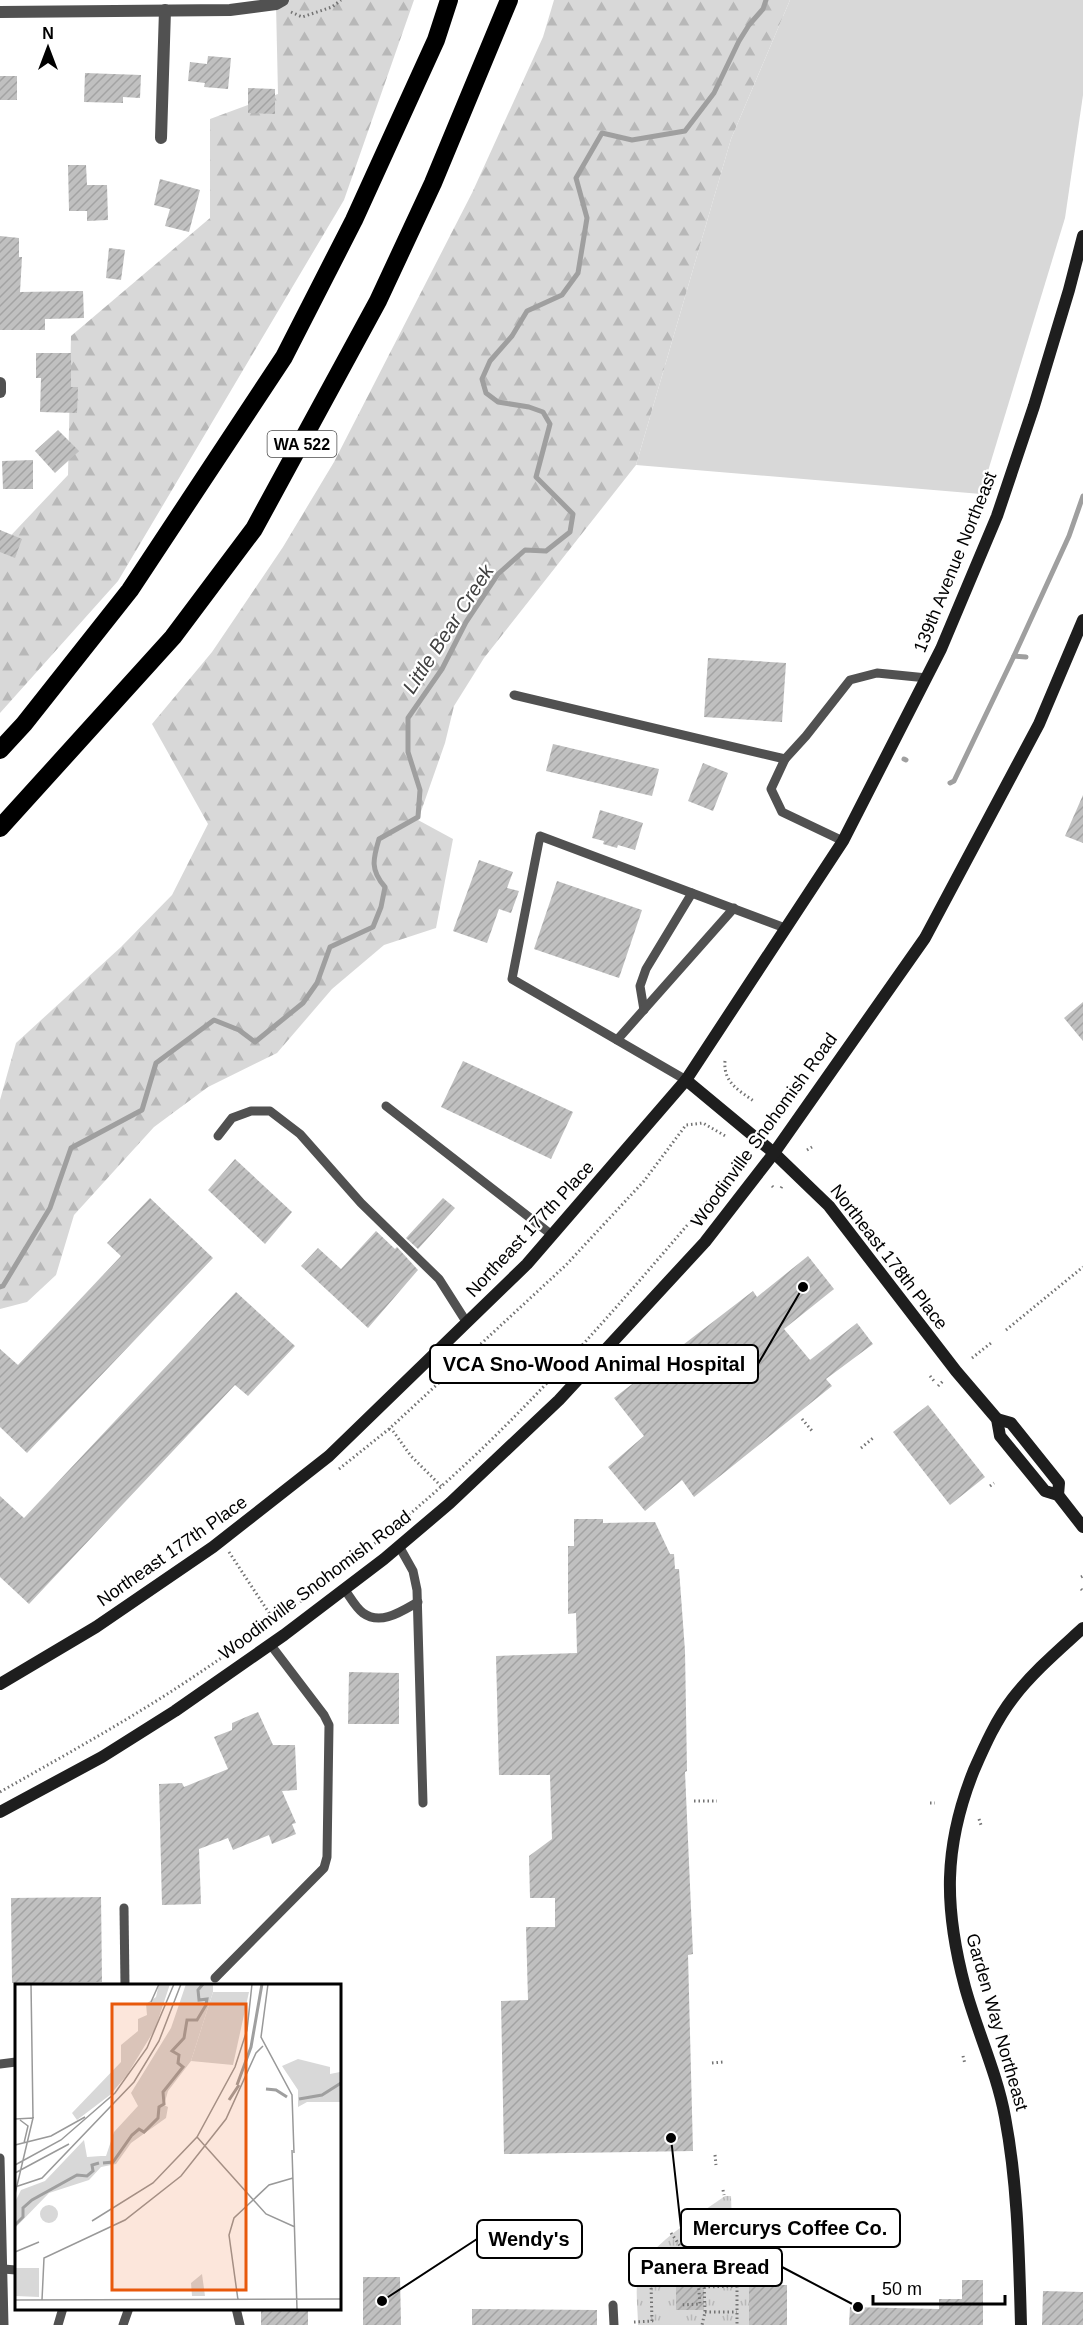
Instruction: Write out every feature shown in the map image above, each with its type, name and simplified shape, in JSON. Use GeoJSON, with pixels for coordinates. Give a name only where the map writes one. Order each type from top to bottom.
{"type":"FeatureCollection","features":[{"type":"Feature","properties":{"kind":"highway","name":"WA 522"},"geometry":{"type":"LineString","coordinates":[[0,750],[24,724],[130,590],[284,357],[354,220],[436,40],[449,0]]}},
{"type":"Feature","properties":{"kind":"highway","name":"WA 522"},"geometry":{"type":"LineString","coordinates":[[0,828],[174,637],[254,529],[378,301],[457,128],[508,0]]}},
{"type":"Feature","properties":{"kind":"highway"},"geometry":{"type":"LineString","coordinates":[[0,742],[24,724]]}},
{"type":"Feature","properties":{"kind":"street"},"geometry":{"type":"LineString","coordinates":[[0,12],[37,6],[230,10],[280,2]]}},
{"type":"Feature","properties":{"kind":"street"},"geometry":{"type":"LineString","coordinates":[[161,138],[165,10]]}},
{"type":"Feature","properties":{"kind":"street","name":"139th Avenue Northeast"},"geometry":{"type":"LineString","coordinates":[[814,882],[843,841],[927,678],[967,590],[997,516],[1034,406],[1070,290],[1083,236]]}},
{"type":"Feature","properties":{"kind":"street"},"geometry":{"type":"LineString","coordinates":[[0,383],[0,392]]}},
{"type":"Feature","properties":{"kind":"street","name":"Woodinville Snohomish Road"},"geometry":{"type":"LineString","coordinates":[[0,1812],[102,1757],[175,1711],[345,1590],[450,1503],[559,1400],[705,1242],[774,1153],[925,938],[1039,724],[1083,620]]}},
{"type":"Feature","properties":{"kind":"street","name":"Northeast 177th Place"},"geometry":{"type":"LineString","coordinates":[[0,1684],[96,1627],[221,1541],[329,1456],[527,1264],[686,1080],[814,882]]}},
{"type":"Feature","properties":{"kind":"street","name":"Northeast 178th Place"},"geometry":{"type":"LineString","coordinates":[[686,1080],[774,1153],[829,1206],[951,1364],[998,1419],[1000,1436],[1045,1491],[1058,1495],[1083,1527]]}},
{"type":"Feature","properties":{"kind":"street","name":"Garden Way Northeast"},"geometry":{"type":"LineString","coordinates":[[1021,2325],[1015,2181],[1005,2115],[963,1977],[953,1934],[948,1878],[954,1832],[965,1794],[987,1739],[1013,1698],[1083,1628]]}},
{"type":"Feature","properties":{"kind":"lane"},"geometry":{"type":"LineString","coordinates":[[843,841],[782,812],[771,789],[784,759],[806,736],[850,680],[877,673],[927,678]]}},
{"type":"Feature","properties":{"kind":"lane"},"geometry":{"type":"LineString","coordinates":[[514,695],[784,759]]}},
{"type":"Feature","properties":{"kind":"lane"},"geometry":{"type":"LineString","coordinates":[[686,1080],[512,979],[540,836],[785,928]]}},
{"type":"Feature","properties":{"kind":"lane"},"geometry":{"type":"LineString","coordinates":[[644,1010],[640,986],[646,969],[692,893]]}},
{"type":"Feature","properties":{"kind":"lane"},"geometry":{"type":"LineString","coordinates":[[617,1041],[734,908]]}},
{"type":"Feature","properties":{"kind":"lane"},"geometry":{"type":"LineString","coordinates":[[386,1106],[552,1235]]}},
{"type":"Feature","properties":{"kind":"lane"},"geometry":{"type":"LineString","coordinates":[[218,1136],[232,1118],[251,1111],[270,1111],[300,1134],[361,1203],[439,1279],[467,1323]]}},
{"type":"Feature","properties":{"kind":"lane"},"geometry":{"type":"LineString","coordinates":[[399,1546],[413,1571],[417,1602],[423,1803]]}},
{"type":"Feature","properties":{"kind":"lane"},"geometry":{"type":"LineString","coordinates":[[345,1590],[364,1614],[381,1618],[393,1616],[417,1602]]}},
{"type":"Feature","properties":{"kind":"lane"},"geometry":{"type":"LineString","coordinates":[[215,1978],[324,1868],[327,1857],[329,1725],[324,1715],[270,1644]]}},
{"type":"Feature","properties":{"kind":"lane"},"geometry":{"type":"LineString","coordinates":[[124,1908],[125,1984]]}},
{"type":"Feature","properties":{"kind":"lane"},"geometry":{"type":"LineString","coordinates":[[0,2064],[15,2062]]}},
{"type":"Feature","properties":{"kind":"lane"},"geometry":{"type":"LineString","coordinates":[[0,2158],[4,2325]]}},
{"type":"Feature","properties":{"kind":"lane"},"geometry":{"type":"LineString","coordinates":[[3,2270],[15,2270]]}},
{"type":"Feature","properties":{"kind":"lane"},"geometry":{"type":"LineString","coordinates":[[613,2305],[614,2325]]}},
{"type":"Feature","properties":{"kind":"lane"},"geometry":{"type":"LineString","coordinates":[[58,2325],[62,2310]]}},
{"type":"Feature","properties":{"kind":"lane"},"geometry":{"type":"LineString","coordinates":[[123,2325],[128,2310]]}},
{"type":"Feature","properties":{"kind":"lane"},"geometry":{"type":"LineString","coordinates":[[236,2310],[240,2325]]}},
{"type":"Feature","properties":{"kind":"path"},"geometry":{"type":"LineString","coordinates":[[280,2],[302,18],[332,7],[341,0]]}},
{"type":"Feature","properties":{"kind":"path"},"geometry":{"type":"LineString","coordinates":[[725,1061],[727,1078],[731,1084],[755,1102]]}},
{"type":"Feature","properties":{"kind":"path"},"geometry":{"type":"LineString","coordinates":[[807,1150],[812,1147]]}},
{"type":"Feature","properties":{"kind":"path"},"geometry":{"type":"LineString","coordinates":[[0,1792],[173,1690],[273,1620],[373,1545],[490,1441],[550,1379],[669,1247],[734,1170]]}},
{"type":"Feature","properties":{"kind":"path"},"geometry":{"type":"LineString","coordinates":[[1006,1330],[1083,1267]]}},
{"type":"Feature","properties":{"kind":"path"},"geometry":{"type":"LineString","coordinates":[[972,1358],[991,1343]]}},
{"type":"Feature","properties":{"kind":"path"},"geometry":{"type":"LineString","coordinates":[[930,1376],[934,1381]]}},
{"type":"Feature","properties":{"kind":"path"},"geometry":{"type":"LineString","coordinates":[[938,1386],[943,1381]]}},
{"type":"Feature","properties":{"kind":"path"},"geometry":{"type":"LineString","coordinates":[[802,1419],[813,1432]]}},
{"type":"Feature","properties":{"kind":"path"},"geometry":{"type":"LineString","coordinates":[[389,1430],[393,1431],[411,1456],[441,1486]]}},
{"type":"Feature","properties":{"kind":"path"},"geometry":{"type":"LineString","coordinates":[[861,1448],[873,1438]]}},
{"type":"Feature","properties":{"kind":"path"},"geometry":{"type":"LineString","coordinates":[[221,1541],[284,1635]]}},
{"type":"Feature","properties":{"kind":"path"},"geometry":{"type":"LineString","coordinates":[[694,1801],[717,1801]]}},
{"type":"Feature","properties":{"kind":"path"},"geometry":{"type":"LineString","coordinates":[[979,1819],[981,1825]]}},
{"type":"Feature","properties":{"kind":"path"},"geometry":{"type":"LineString","coordinates":[[963,2056],[965,2064]]}},
{"type":"Feature","properties":{"kind":"path"},"geometry":{"type":"LineString","coordinates":[[712,2063],[723,2062]]}},
{"type":"Feature","properties":{"kind":"path"},"geometry":{"type":"LineString","coordinates":[[714,2155],[716,2165]]}},
{"type":"Feature","properties":{"kind":"path"},"geometry":{"type":"LineString","coordinates":[[723,2190],[724,2195]]}},
{"type":"Feature","properties":{"kind":"path"},"geometry":{"type":"LineString","coordinates":[[671,2233],[690,2260],[698,2278],[700,2304],[680,2305]]}},
{"type":"Feature","properties":{"kind":"path"},"geometry":{"type":"LineString","coordinates":[[713,2233],[719,2236],[722,2246],[718,2252],[711,2254],[703,2250],[701,2242],[703,2236],[713,2233]]}},
{"type":"Feature","properties":{"kind":"path"},"geometry":{"type":"LineString","coordinates":[[680,2271],[703,2250]]}},
{"type":"Feature","properties":{"kind":"path"},"geometry":{"type":"LineString","coordinates":[[634,2322],[652,2323],[651,2284],[657,2275],[680,2271],[704,2282],[705,2312],[702,2325]]}},
{"type":"Feature","properties":{"kind":"path"},"geometry":{"type":"LineString","coordinates":[[704,2287],[737,2286],[737,2325]]}},
{"type":"Feature","properties":{"kind":"path"},"geometry":{"type":"LineString","coordinates":[[705,2312],[737,2312]]}},
{"type":"Feature","properties":{"kind":"green space"},"geometry":{"type":"Polygon","coordinates":[[[283,0],[414,0],[344,200],[118,581],[0,713],[0,547],[68,475],[71,336],[210,218],[210,119],[278,94],[276,4],[283,0]]]}},
{"type":"Feature","properties":{"kind":"green space"},"geometry":{"type":"Polygon","coordinates":[[[554,0],[790,0],[731,139],[636,465],[484,658],[454,706],[445,743],[418,820],[453,839],[436,928],[384,945],[332,989],[277,1053],[208,1087],[154,1127],[74,1215],[56,1275],[27,1302],[0,1309],[0,1100],[16,1043],[121,947],[172,895],[208,824],[152,724],[212,652],[283,547],[334,462],[472,193],[543,37],[554,0]]]}},
{"type":"Feature","properties":{"kind":"green space"},"geometry":{"type":"Polygon","coordinates":[[[790,0],[1083,0],[1083,95],[1065,218],[981,494],[636,465],[731,139],[790,0]]]}},
{"type":"Feature","properties":{"kind":"green space"},"geometry":{"type":"Polygon","coordinates":[[[725,2196],[731,2196],[734,2285],[749,2285],[749,2325],[638,2325],[637,2282],[645,2260],[665,2240],[725,2196]]]}},
{"type":"Feature","properties":{"kind":"building"},"geometry":{"type":"Polygon","coordinates":[[[208,56],[231,58],[228,89],[204,87],[205,83],[188,81],[190,62],[207,64],[208,56]]]}},
{"type":"Feature","properties":{"kind":"building"},"geometry":{"type":"Polygon","coordinates":[[[85,73],[141,75],[140,98],[123,97],[123,103],[84,102],[85,73]]]}},
{"type":"Feature","properties":{"kind":"building"},"geometry":{"type":"Polygon","coordinates":[[[0,76],[17,76],[17,100],[0,100],[0,76]]]}},
{"type":"Feature","properties":{"kind":"building"},"geometry":{"type":"Polygon","coordinates":[[[248,88],[275,89],[275,114],[248,113],[248,88]]]}},
{"type":"Feature","properties":{"kind":"building"},"geometry":{"type":"Polygon","coordinates":[[[68,165],[86,165],[87,185],[107,185],[108,220],[87,221],[87,211],[69,211],[68,165]]]}},
{"type":"Feature","properties":{"kind":"building"},"geometry":{"type":"Polygon","coordinates":[[[160,179],[200,190],[189,232],[165,226],[170,209],[154,205],[160,179]]]}},
{"type":"Feature","properties":{"kind":"building"},"geometry":{"type":"Polygon","coordinates":[[[0,236],[19,238],[19,257],[22,257],[20,292],[83,291],[84,318],[45,319],[45,330],[0,330],[0,236]]]}},
{"type":"Feature","properties":{"kind":"building"},"geometry":{"type":"Polygon","coordinates":[[[109,248],[125,250],[121,280],[106,278],[109,248]]]}},
{"type":"Feature","properties":{"kind":"building"},"geometry":{"type":"Polygon","coordinates":[[[36,353],[71,353],[71,387],[78,387],[77,413],[40,412],[41,378],[36,378],[36,353]]]}},
{"type":"Feature","properties":{"kind":"building"},"geometry":{"type":"Polygon","coordinates":[[[58,430],[79,451],[55,473],[35,451],[58,430]]]}},
{"type":"Feature","properties":{"kind":"building"},"geometry":{"type":"Polygon","coordinates":[[[33,460],[33,489],[3,489],[2,461],[33,460]]]}},
{"type":"Feature","properties":{"kind":"building"},"geometry":{"type":"Polygon","coordinates":[[[0,530],[22,539],[15,558],[0,552],[0,530]]]}},
{"type":"Feature","properties":{"kind":"building"},"geometry":{"type":"Polygon","coordinates":[[[708,658],[786,663],[782,722],[704,717],[708,658]]]}},
{"type":"Feature","properties":{"kind":"building"},"geometry":{"type":"Polygon","coordinates":[[[553,744],[659,769],[652,796],[546,771],[553,744]]]}},
{"type":"Feature","properties":{"kind":"building"},"geometry":{"type":"Polygon","coordinates":[[[703,763],[728,773],[713,811],[688,801],[703,763]]]}},
{"type":"Feature","properties":{"kind":"building"},"geometry":{"type":"Polygon","coordinates":[[[1083,795],[1083,843],[1065,836],[1083,795]]]}},
{"type":"Feature","properties":{"kind":"building"},"geometry":{"type":"Polygon","coordinates":[[[600,810],[643,823],[635,850],[618,845],[617,848],[592,838],[600,810]]]}},
{"type":"Feature","properties":{"kind":"building"},"geometry":{"type":"Polygon","coordinates":[[[479,860],[513,872],[507,888],[519,891],[511,913],[499,909],[487,943],[453,931],[479,860]]]}},
{"type":"Feature","properties":{"kind":"building"},"geometry":{"type":"Polygon","coordinates":[[[557,881],[642,910],[619,978],[534,949],[557,881]]]}},
{"type":"Feature","properties":{"kind":"building"},"geometry":{"type":"Polygon","coordinates":[[[1083,1002],[1083,1041],[1064,1018],[1083,1002]]]}},
{"type":"Feature","properties":{"kind":"building"},"geometry":{"type":"Polygon","coordinates":[[[463,1061],[573,1112],[551,1159],[441,1107],[463,1061]]]}},
{"type":"Feature","properties":{"kind":"building"},"geometry":{"type":"Polygon","coordinates":[[[235,1159],[292,1212],[265,1244],[208,1190],[235,1159]]]}},
{"type":"Feature","properties":{"kind":"building"},"geometry":{"type":"Polygon","coordinates":[[[150,1198],[213,1258],[27,1453],[0,1427],[0,1349],[18,1365],[121,1256],[107,1243],[150,1198]]]}},
{"type":"Feature","properties":{"kind":"building"},"geometry":{"type":"Polygon","coordinates":[[[443,1198],[455,1208],[418,1249],[406,1238],[443,1198]]]}},
{"type":"Feature","properties":{"kind":"building"},"geometry":{"type":"Polygon","coordinates":[[[376,1231],[395,1249],[397,1247],[418,1270],[368,1328],[301,1266],[318,1248],[341,1269],[376,1231]]]}},
{"type":"Feature","properties":{"kind":"building"},"geometry":{"type":"Polygon","coordinates":[[[808,1256],[834,1289],[784,1329],[810,1360],[857,1323],[873,1344],[826,1379],[832,1386],[694,1497],[682,1480],[645,1511],[608,1467],[644,1436],[614,1398],[753,1291],[757,1297],[808,1256]]]}},
{"type":"Feature","properties":{"kind":"building"},"geometry":{"type":"Polygon","coordinates":[[[236,1292],[295,1346],[248,1396],[235,1385],[29,1604],[0,1577],[0,1496],[24,1518],[236,1292]]]}},
{"type":"Feature","properties":{"kind":"building"},"geometry":{"type":"Polygon","coordinates":[[[928,1405],[985,1477],[950,1505],[893,1432],[928,1405]]]}},
{"type":"Feature","properties":{"kind":"building"},"geometry":{"type":"Polygon","coordinates":[[[574,1519],[603,1519],[603,1523],[655,1522],[670,1554],[674,1554],[675,1569],[679,1569],[685,1651],[687,1771],[685,1772],[693,1954],[688,1955],[693,2151],[504,2154],[501,2001],[528,2000],[526,1927],[555,1927],[555,1898],[530,1898],[529,1856],[552,1839],[550,1775],[499,1775],[496,1656],[577,1653],[576,1613],[568,1614],[568,1546],[574,1546],[574,1519]]]}},
{"type":"Feature","properties":{"kind":"building"},"geometry":{"type":"Polygon","coordinates":[[[349,1672],[399,1673],[399,1724],[348,1724],[349,1672]]]}},
{"type":"Feature","properties":{"kind":"building"},"geometry":{"type":"Polygon","coordinates":[[[258,1712],[273,1745],[295,1745],[297,1790],[282,1791],[296,1823],[292,1824],[296,1834],[272,1844],[269,1835],[233,1850],[228,1838],[199,1849],[201,1904],[162,1905],[159,1784],[182,1783],[184,1787],[228,1769],[214,1737],[232,1730],[232,1723],[258,1712]]]}},
{"type":"Feature","properties":{"kind":"building"},"geometry":{"type":"Polygon","coordinates":[[[101,1897],[102,1982],[12,1983],[11,1898],[101,1897]]]}},
{"type":"Feature","properties":{"kind":"building"},"geometry":{"type":"Polygon","coordinates":[[[363,2277],[400,2277],[401,2325],[363,2325],[363,2277]]]}},
{"type":"Feature","properties":{"kind":"building"},"geometry":{"type":"Polygon","coordinates":[[[962,2280],[983,2280],[983,2325],[849,2325],[850,2307],[939,2309],[939,2299],[962,2299],[962,2280]]]}},
{"type":"Feature","properties":{"kind":"building"},"geometry":{"type":"Polygon","coordinates":[[[676,2284],[704,2284],[704,2310],[676,2310],[676,2284]]]}},
{"type":"Feature","properties":{"kind":"building"},"geometry":{"type":"Polygon","coordinates":[[[749,2285],[787,2285],[787,2325],[749,2325],[749,2285]]]}},
{"type":"Feature","properties":{"kind":"building"},"geometry":{"type":"Polygon","coordinates":[[[1043,2291],[1083,2292],[1083,2325],[1042,2325],[1043,2291]]]}},
{"type":"Feature","properties":{"kind":"building"},"geometry":{"type":"Polygon","coordinates":[[[472,2309],[597,2310],[597,2325],[472,2325],[472,2309]]]}},
{"type":"Feature","properties":{"kind":"building"},"geometry":{"type":"Polygon","coordinates":[[[261,2310],[308,2310],[308,2325],[261,2325],[261,2310]]]}},
{"type":"Feature","properties":{"kind":"waterway","name":"Little Bear Creek"},"geometry":{"type":"LineString","coordinates":[[0,1287],[3,1286],[50,1208],[71,1148],[142,1110],[156,1063],[214,1020],[239,1030],[255,1042],[303,1003],[317,983],[330,947],[373,927],[381,907],[385,887],[377,875],[374,864],[379,839],[418,817],[420,790],[408,752],[408,718],[442,669],[466,622],[498,574],[525,550],[546,551],[570,532],[573,514],[536,477],[550,424],[543,412],[529,407],[498,402],[486,393],[482,379],[490,361],[512,336],[527,311],[562,295],[578,273],[587,218],[576,178],[602,133],[632,140],[685,131],[714,93],[739,41],[763,9],[766,0]]}},
{"type":"Feature","properties":{"kind":"waterway"},"geometry":{"type":"LineString","coordinates":[[1014,656],[1069,536],[1083,496]]}},
{"type":"Feature","properties":{"kind":"waterway"},"geometry":{"type":"LineString","coordinates":[[950,783],[954,781],[1014,656],[1026,657]]}},
{"type":"Feature","properties":{"kind":"place","name":"VCA Sno-Wood Animal Hospital"},"geometry":{"type":"Point","coordinates":[803,1287]}},
{"type":"Feature","properties":{"kind":"place","name":"Mercurys Coffee Co."},"geometry":{"type":"Point","coordinates":[671,2138]}},
{"type":"Feature","properties":{"kind":"place","name":"Wendy's"},"geometry":{"type":"Point","coordinates":[382,2301]}},
{"type":"Feature","properties":{"kind":"place","name":"Panera Bread"},"geometry":{"type":"Point","coordinates":[858,2307]}}]}
